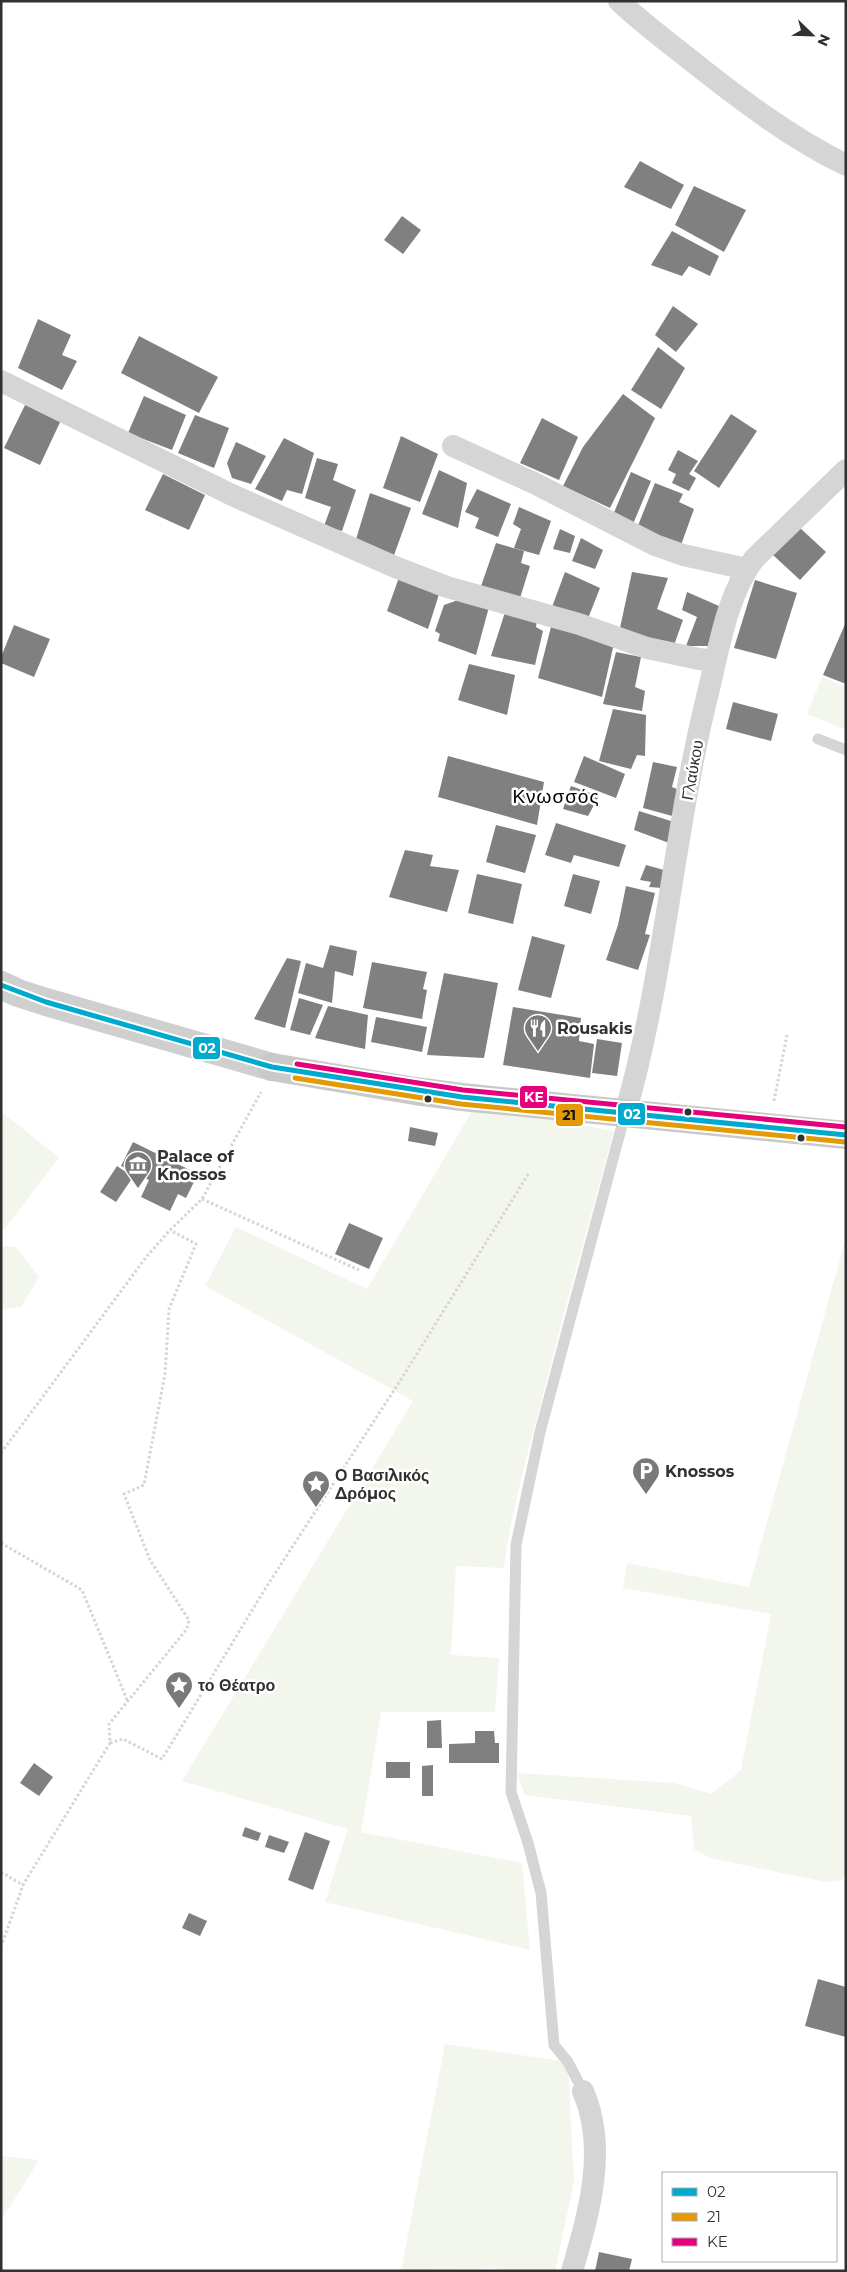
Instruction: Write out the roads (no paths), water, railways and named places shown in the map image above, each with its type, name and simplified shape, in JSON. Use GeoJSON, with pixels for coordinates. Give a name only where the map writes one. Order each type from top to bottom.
{"type":"FeatureCollection","features":[{"type":"Feature","properties":{"kind":"main road"},"geometry":{"type":"LineString","coordinates":[[1,985],[46,1002],[272,1066],[415,1091],[846,1135]]}},
{"type":"Feature","properties":{"kind":"street"},"geometry":{"type":"LineString","coordinates":[[619,1],[662,38],[749,104],[808,145],[846,165]]}},
{"type":"Feature","properties":{"kind":"street"},"geometry":{"type":"LineString","coordinates":[[1,381],[232,495],[395,567],[447,587],[579,624],[647,648],[715,661]]}},
{"type":"Feature","properties":{"kind":"street"},"geometry":{"type":"LineString","coordinates":[[453,446],[534,483],[655,545],[683,555],[747,569]]}},
{"type":"Feature","properties":{"kind":"street","name":"Γλαύκου"},"geometry":{"type":"LineString","coordinates":[[626,1114],[641,1055],[700,724],[720,634],[747,569],[787,525],[846,470]]}},
{"type":"Feature","properties":{"kind":"street"},"geometry":{"type":"LineString","coordinates":[[572,2271],[583,2233],[594,2175],[596,2146],[594,2126],[583,2092]]}},
{"type":"Feature","properties":{"kind":"lane"},"geometry":{"type":"LineString","coordinates":[[818,739],[846,750]]}},
{"type":"Feature","properties":{"kind":"lane"},"geometry":{"type":"LineString","coordinates":[[583,2092],[568,2062],[554,2045],[541,1893],[528,1843],[511,1792],[516,1545],[540,1432],[626,1114]]}},
{"type":"Feature","properties":{"kind":"place","name":"Rousakis"},"geometry":{"type":"Point","coordinates":[538,1052]}},
{"type":"Feature","properties":{"kind":"place","name":"Palace of Knossos"},"geometry":{"type":"Point","coordinates":[138,1189]}},
{"type":"Feature","properties":{"kind":"place","name":"Knossos"},"geometry":{"type":"Point","coordinates":[646,1495]}},
{"type":"Feature","properties":{"kind":"place","name":"Ο Βασιλικός Δρόμος"},"geometry":{"type":"Point","coordinates":[316,1508]}},
{"type":"Feature","properties":{"kind":"place","name":"το Θέατρο"},"geometry":{"type":"Point","coordinates":[179,1709]}},
{"type":"Feature","properties":{"kind":"district","name":"Κνωσσός"},"geometry":{"type":"Point","coordinates":[556,796]}}]}
